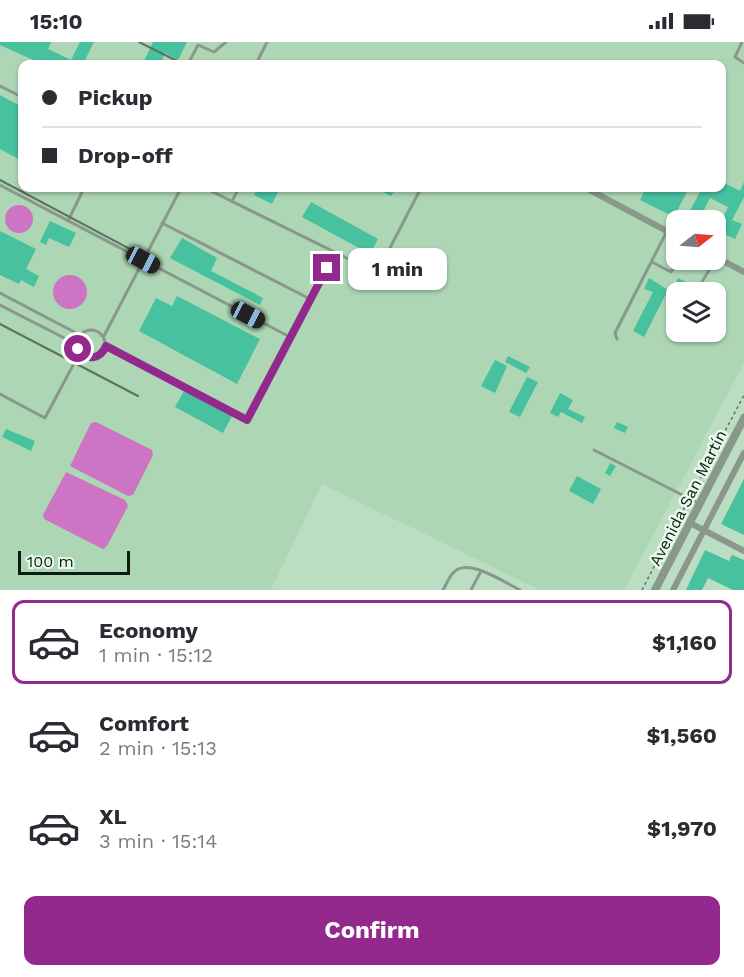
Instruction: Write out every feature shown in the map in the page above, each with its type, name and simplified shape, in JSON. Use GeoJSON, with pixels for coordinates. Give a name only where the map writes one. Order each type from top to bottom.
{"type":"FeatureCollection","features":[{"type":"Feature","properties":{"kind":"street"},"geometry":{"type":"LineString","coordinates":[[594,192],[666,230]]}},
{"type":"Feature","properties":{"kind":"street"},"geometry":{"type":"LineString","coordinates":[[726,263],[744,272]]}},
{"type":"Feature","properties":{"kind":"street","name":"Avenida San Martín"},"geometry":{"type":"LineString","coordinates":[[655,590],[744,418]]}},
{"type":"Feature","properties":{"kind":"street","name":"Avenida San Martín"},"geometry":{"type":"LineString","coordinates":[[673,590],[744,453]]}},
{"type":"Feature","properties":{"kind":"street"},"geometry":{"type":"LineString","coordinates":[[690,523],[744,551]]}},
{"type":"Feature","properties":{"kind":"lane"},"geometry":{"type":"LineString","coordinates":[[193,42],[214,52],[226,42]]}},
{"type":"Feature","properties":{"kind":"lane"},"geometry":{"type":"LineString","coordinates":[[258,60],[267,42]]}},
{"type":"Feature","properties":{"kind":"lane"},"geometry":{"type":"LineString","coordinates":[[742,42],[735,57],[744,63]]}},
{"type":"Feature","properties":{"kind":"lane"},"geometry":{"type":"LineString","coordinates":[[190,60],[198,45]]}},
{"type":"Feature","properties":{"kind":"lane"},"geometry":{"type":"LineString","coordinates":[[0,86],[18,95]]}},
{"type":"Feature","properties":{"kind":"lane"},"geometry":{"type":"LineString","coordinates":[[0,185],[290,337]]}},
{"type":"Feature","properties":{"kind":"lane"},"geometry":{"type":"LineString","coordinates":[[68,220],[82,192]]}},
{"type":"Feature","properties":{"kind":"lane"},"geometry":{"type":"LineString","coordinates":[[104,336],[92,329],[80,335],[77,344],[80,352],[84,356],[93,358],[101,354],[106,346],[104,336],[179,192]]}},
{"type":"Feature","properties":{"kind":"lane"},"geometry":{"type":"LineString","coordinates":[[213,192],[376,273],[419,192]]}},
{"type":"Feature","properties":{"kind":"lane"},"geometry":{"type":"LineString","coordinates":[[232,201],[237,192]]}},
{"type":"Feature","properties":{"kind":"lane"},"geometry":{"type":"LineString","coordinates":[[162,224],[310,299]]}},
{"type":"Feature","properties":{"kind":"lane"},"geometry":{"type":"LineString","coordinates":[[617,339],[615,333],[666,233]]}},
{"type":"Feature","properties":{"kind":"lane"},"geometry":{"type":"LineString","coordinates":[[106,346],[247,420],[335,252]]}},
{"type":"Feature","properties":{"kind":"lane"},"geometry":{"type":"LineString","coordinates":[[651,262],[666,270]]}},
{"type":"Feature","properties":{"kind":"lane"},"geometry":{"type":"LineString","coordinates":[[0,293],[80,335]]}},
{"type":"Feature","properties":{"kind":"lane"},"geometry":{"type":"LineString","coordinates":[[0,306],[77,344]]}},
{"type":"Feature","properties":{"kind":"lane"},"geometry":{"type":"LineString","coordinates":[[0,394],[45,418],[80,352]]}},
{"type":"Feature","properties":{"kind":"lane"},"geometry":{"type":"LineString","coordinates":[[594,450],[700,504]]}},
{"type":"Feature","properties":{"kind":"lane"},"geometry":{"type":"LineString","coordinates":[[443,590],[453,572],[471,566],[510,588],[520,590]]}},
{"type":"Feature","properties":{"kind":"lane"},"geometry":{"type":"LineString","coordinates":[[471,590],[481,571]]}},
{"type":"Feature","properties":{"kind":"path"},"geometry":{"type":"LineString","coordinates":[[642,590],[744,395]]}},
{"type":"Feature","properties":{"kind":"shaded area"},"geometry":{"type":"Polygon","coordinates":[[[0,42],[744,42],[744,363],[624,590],[540,590],[322,484],[271,590],[0,590],[0,42]]]}},
{"type":"Feature","properties":{"kind":"shaded area"},"geometry":{"type":"Polygon","coordinates":[[[19,205],[29,209],[33,219],[29,229],[19,233],[9,229],[5,219],[9,209],[19,205]]]}},
{"type":"Feature","properties":{"kind":"shaded area"},"geometry":{"type":"Polygon","coordinates":[[[70,275],[82,280],[87,292],[82,304],[70,309],[58,304],[53,292],[58,280],[70,275]]]}},
{"type":"Feature","properties":{"kind":"shaded area"},"geometry":{"type":"Polygon","coordinates":[[[96,422],[152,450],[153,455],[133,495],[128,496],[70,466],[91,423],[96,422]]]}},
{"type":"Feature","properties":{"kind":"shaded area"},"geometry":{"type":"Polygon","coordinates":[[[66,472],[125,500],[128,506],[107,546],[103,549],[44,519],[43,515],[66,472]]]}},
{"type":"Feature","properties":{"kind":"building"},"geometry":{"type":"Polygon","coordinates":[[[0,42],[51,42],[48,49],[71,60],[33,60],[0,45],[0,42]]]}},
{"type":"Feature","properties":{"kind":"building"},"geometry":{"type":"Polygon","coordinates":[[[80,42],[94,42],[85,60],[71,60],[80,42]]]}},
{"type":"Feature","properties":{"kind":"building"},"geometry":{"type":"Polygon","coordinates":[[[153,42],[187,42],[178,60],[165,53],[162,60],[144,60],[153,42]]]}},
{"type":"Feature","properties":{"kind":"building"},"geometry":{"type":"Polygon","coordinates":[[[0,95],[18,105],[18,159],[0,149],[0,95]]]}},
{"type":"Feature","properties":{"kind":"building"},"geometry":{"type":"Polygon","coordinates":[[[744,182],[744,197],[732,220],[742,224],[735,239],[726,235],[728,207],[710,198],[704,210],[690,210],[700,192],[726,192],[726,184],[740,191],[744,182]]]}},
{"type":"Feature","properties":{"kind":"building"},"geometry":{"type":"Polygon","coordinates":[[[256,192],[278,192],[272,204],[254,195],[256,192]]]}},
{"type":"Feature","properties":{"kind":"building"},"geometry":{"type":"Polygon","coordinates":[[[644,192],[687,192],[678,210],[666,210],[666,213],[640,200],[644,192]]]}},
{"type":"Feature","properties":{"kind":"building"},"geometry":{"type":"Polygon","coordinates":[[[311,202],[378,239],[370,254],[302,217],[311,202]]]}},
{"type":"Feature","properties":{"kind":"building"},"geometry":{"type":"Polygon","coordinates":[[[50,221],[76,233],[69,247],[49,238],[46,245],[40,242],[50,221]]]}},
{"type":"Feature","properties":{"kind":"building"},"geometry":{"type":"Polygon","coordinates":[[[0,231],[36,249],[26,269],[39,276],[34,287],[21,280],[19,284],[0,275],[0,231]]]}},
{"type":"Feature","properties":{"kind":"building"},"geometry":{"type":"Polygon","coordinates":[[[182,238],[217,258],[211,271],[263,298],[260,305],[170,258],[182,238]]]}},
{"type":"Feature","properties":{"kind":"building"},"geometry":{"type":"Polygon","coordinates":[[[649,278],[666,289],[666,294],[644,337],[633,331],[653,292],[644,289],[649,278]]]}},
{"type":"Feature","properties":{"kind":"building"},"geometry":{"type":"Polygon","coordinates":[[[177,296],[260,339],[237,384],[139,331],[156,298],[172,306],[177,296]]]}},
{"type":"Feature","properties":{"kind":"building"},"geometry":{"type":"Polygon","coordinates":[[[508,356],[530,367],[526,373],[505,362],[508,356]]]}},
{"type":"Feature","properties":{"kind":"building"},"geometry":{"type":"Polygon","coordinates":[[[495,360],[507,366],[495,393],[481,386],[495,360]]]}},
{"type":"Feature","properties":{"kind":"building"},"geometry":{"type":"Polygon","coordinates":[[[527,377],[538,382],[520,417],[509,412],[527,377]]]}},
{"type":"Feature","properties":{"kind":"building"},"geometry":{"type":"Polygon","coordinates":[[[184,391],[232,416],[223,433],[175,407],[184,391]]]}},
{"type":"Feature","properties":{"kind":"building"},"geometry":{"type":"Polygon","coordinates":[[[560,393],[573,400],[568,409],[585,417],[582,423],[561,412],[558,417],[550,413],[560,393]]]}},
{"type":"Feature","properties":{"kind":"building"},"geometry":{"type":"Polygon","coordinates":[[[617,422],[628,427],[625,433],[614,428],[617,422]]]}},
{"type":"Feature","properties":{"kind":"building"},"geometry":{"type":"Polygon","coordinates":[[[6,429],[35,441],[31,451],[2,437],[6,429]]]}},
{"type":"Feature","properties":{"kind":"building"},"geometry":{"type":"Polygon","coordinates":[[[610,463],[616,466],[610,476],[605,473],[610,463]]]}},
{"type":"Feature","properties":{"kind":"building"},"geometry":{"type":"Polygon","coordinates":[[[577,476],[601,489],[593,504],[569,491],[577,476]]]}},
{"type":"Feature","properties":{"kind":"building"},"geometry":{"type":"Polygon","coordinates":[[[744,479],[744,535],[721,524],[744,479]]]}},
{"type":"Feature","properties":{"kind":"building"},"geometry":{"type":"Polygon","coordinates":[[[705,550],[729,561],[732,555],[744,560],[744,590],[733,590],[708,578],[702,590],[686,590],[705,550]]]}},
{"type":"Feature","properties":{"kind":"railway"},"geometry":{"type":"LineString","coordinates":[[139,42],[175,60]]}},
{"type":"Feature","properties":{"kind":"railway"},"geometry":{"type":"LineString","coordinates":[[0,180],[18,190]]}},
{"type":"Feature","properties":{"kind":"railway"},"geometry":{"type":"LineString","coordinates":[[23,192],[145,257]]}},
{"type":"Feature","properties":{"kind":"railway"},"geometry":{"type":"LineString","coordinates":[[0,324],[138,396]]}},
{"type":"Feature","properties":{"kind":"route"},"geometry":{"type":"LineString","coordinates":[[78,349],[84,356],[93,358],[98,357],[106,346],[247,420],[327,268]]}}]}
